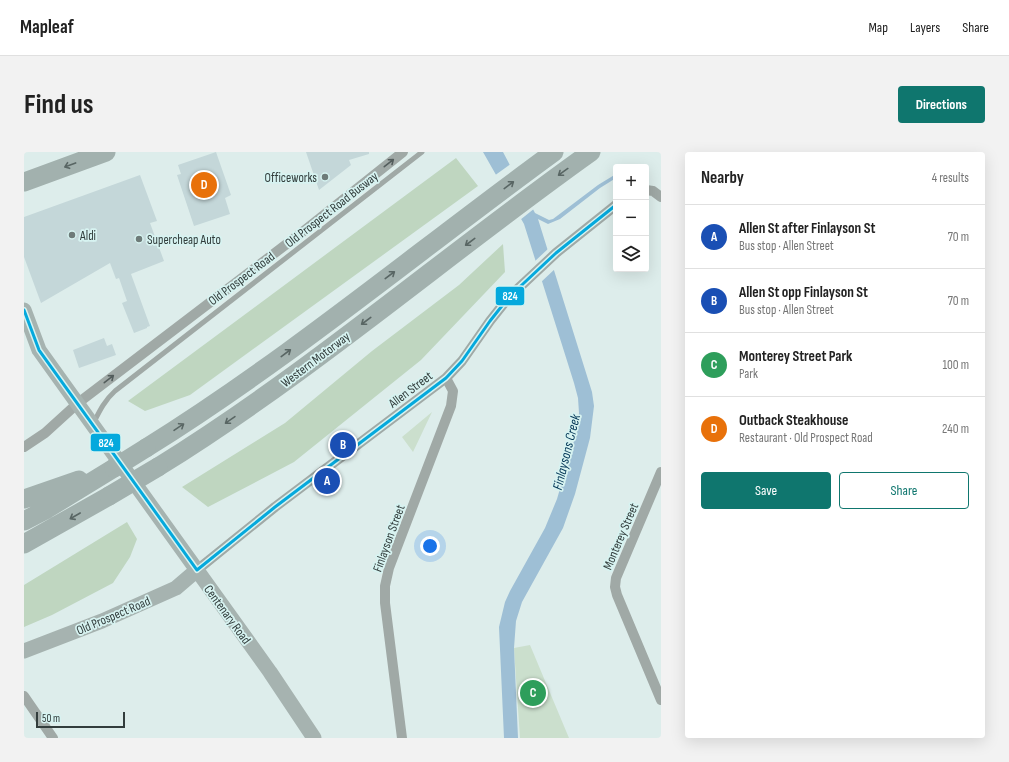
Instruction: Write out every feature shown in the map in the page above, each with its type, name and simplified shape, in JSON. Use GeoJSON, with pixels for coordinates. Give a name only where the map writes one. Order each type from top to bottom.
{"type":"FeatureCollection","features":[{"type":"Feature","properties":{"kind":"highway"},"geometry":{"type":"LineString","coordinates":[[24,182],[106,152]]}},
{"type":"Feature","properties":{"kind":"highway","name":"Western Motorway"},"geometry":{"type":"LineString","coordinates":[[96,476],[114,468],[146,448],[274,362],[554,152]]}},
{"type":"Feature","properties":{"kind":"highway","name":"Western Motorway"},"geometry":{"type":"LineString","coordinates":[[24,544],[158,467],[224,425],[295,374],[591,152]]}},
{"type":"Feature","properties":{"kind":"highway"},"geometry":{"type":"LineString","coordinates":[[24,499],[96,476]]}},
{"type":"Feature","properties":{"kind":"highway"},"geometry":{"type":"LineString","coordinates":[[24,521],[47,509],[96,476]]}},
{"type":"Feature","properties":{"kind":"main road","name":"Centenary Road"},"geometry":{"type":"LineString","coordinates":[[24,310],[39,350],[270,672],[314,738]]}},
{"type":"Feature","properties":{"kind":"main road","name":"Old Prospect Road"},"geometry":{"type":"LineString","coordinates":[[24,651],[102,621],[176,588],[197,570]]}},
{"type":"Feature","properties":{"kind":"street","name":"Old Prospect Road"},"geometry":{"type":"LineString","coordinates":[[24,447],[45,433],[78,403],[305,230],[403,152]]}},
{"type":"Feature","properties":{"kind":"street"},"geometry":{"type":"LineString","coordinates":[[649,190],[653,191],[661,197]]}},
{"type":"Feature","properties":{"kind":"street","name":"Allen Street"},"geometry":{"type":"LineString","coordinates":[[197,570],[275,507],[446,378],[462,361],[498,308],[556,253],[613,207]]}},
{"type":"Feature","properties":{"kind":"street","name":"Finlayson Street"},"geometry":{"type":"LineString","coordinates":[[402,738],[385,603],[385,586],[389,568],[451,406],[453,391],[446,378]]}},
{"type":"Feature","properties":{"kind":"street","name":"Monterey Street"},"geometry":{"type":"LineString","coordinates":[[661,472],[616,578],[615,587],[616,595],[658,683],[661,700]]}},
{"type":"Feature","properties":{"kind":"street"},"geometry":{"type":"LineString","coordinates":[[24,696],[54,738]]}},
{"type":"Feature","properties":{"kind":"lane","name":"Old Prospect Road Busway"},"geometry":{"type":"LineString","coordinates":[[93,425],[108,397],[422,152]]}},
{"type":"Feature","properties":{"kind":"green space"},"geometry":{"type":"Polygon","coordinates":[[[456,158],[478,186],[190,395],[145,411],[128,401],[456,158]]]}},
{"type":"Feature","properties":{"kind":"green space"},"geometry":{"type":"Polygon","coordinates":[[[503,244],[505,272],[421,360],[294,462],[208,507],[182,487],[285,423],[372,351],[459,285],[503,244]]]}},
{"type":"Feature","properties":{"kind":"green space"},"geometry":{"type":"Polygon","coordinates":[[[432,412],[413,452],[402,437],[432,412]]]}},
{"type":"Feature","properties":{"kind":"green space"},"geometry":{"type":"Polygon","coordinates":[[[127,522],[137,539],[130,557],[113,583],[52,615],[24,627],[24,585],[127,522]]]}},
{"type":"Feature","properties":{"kind":"green space"},"geometry":{"type":"Polygon","coordinates":[[[530,645],[569,738],[520,738],[514,648],[530,645]]]}},
{"type":"Feature","properties":{"kind":"water"},"geometry":{"type":"Polygon","coordinates":[[[483,152],[503,152],[535,213],[549,220],[553,219],[598,185],[613,176],[613,180],[560,219],[548,224],[538,219],[592,392],[594,406],[590,438],[575,494],[563,528],[522,602],[516,621],[514,648],[518,738],[504,738],[499,627],[505,602],[545,528],[557,499],[577,430],[579,413],[578,398],[574,383],[524,224],[483,152]]]}},
{"type":"Feature","properties":{"kind":"pier"},"geometry":{"type":"Polygon","coordinates":[[[512,163],[535,208],[520,220],[494,176],[512,163]]]}},
{"type":"Feature","properties":{"kind":"pier"},"geometry":{"type":"Polygon","coordinates":[[[549,248],[556,268],[540,283],[534,262],[549,248]]]}},
{"type":"Feature","properties":{"kind":"building"},"geometry":{"type":"Polygon","coordinates":[[[216,152],[231,195],[225,198],[230,214],[194,226],[177,175],[181,174],[178,165],[216,152]]]}},
{"type":"Feature","properties":{"kind":"building","name":"Officeworks"},"geometry":{"type":"Polygon","coordinates":[[[306,152],[369,152],[369,154],[349,160],[351,165],[319,190],[306,152]]]}},
{"type":"Feature","properties":{"kind":"building","name":"Aldi"},"geometry":{"type":"Polygon","coordinates":[[[140,175],[157,221],[150,223],[164,261],[131,274],[150,326],[134,333],[122,303],[127,301],[119,278],[116,279],[110,263],[41,303],[24,257],[24,217],[140,175]]]}},
{"type":"Feature","properties":{"kind":"building"},"geometry":{"type":"Polygon","coordinates":[[[104,338],[107,346],[112,344],[116,355],[79,368],[73,350],[104,338]]]}},
{"type":"Feature","properties":{"kind":"transit line","name":"824"},"geometry":{"type":"LineString","coordinates":[[197,570],[275,507],[446,378],[462,361],[509,297],[556,253],[613,207]]}},
{"type":"Feature","properties":{"kind":"transit line","name":"824"},"geometry":{"type":"LineString","coordinates":[[24,310],[39,350],[197,570]]}},
{"type":"Feature","properties":{"kind":"place","name":"Officeworks"},"geometry":{"type":"Point","coordinates":[325,177]}},
{"type":"Feature","properties":{"kind":"place","name":"Outback Steakhouse"},"geometry":{"type":"Point","coordinates":[204,185]}},
{"type":"Feature","properties":{"kind":"place","name":"Aldi"},"geometry":{"type":"Point","coordinates":[72,235]}},
{"type":"Feature","properties":{"kind":"place","name":"Supercheap Auto"},"geometry":{"type":"Point","coordinates":[139,239]}},
{"type":"Feature","properties":{"kind":"place","name":"Allen St opp Finlayson St"},"geometry":{"type":"Point","coordinates":[343,445]}},
{"type":"Feature","properties":{"kind":"place","name":"Allen St after Finlayson St"},"geometry":{"type":"Point","coordinates":[327,481]}},
{"type":"Feature","properties":{"kind":"place","name":"Monterey Street Park"},"geometry":{"type":"Point","coordinates":[533,693]}},
{"type":"Feature","properties":{"kind":"water label","name":"Finlaysons Creek"},"geometry":{"type":"Point","coordinates":[566,452]}}]}
